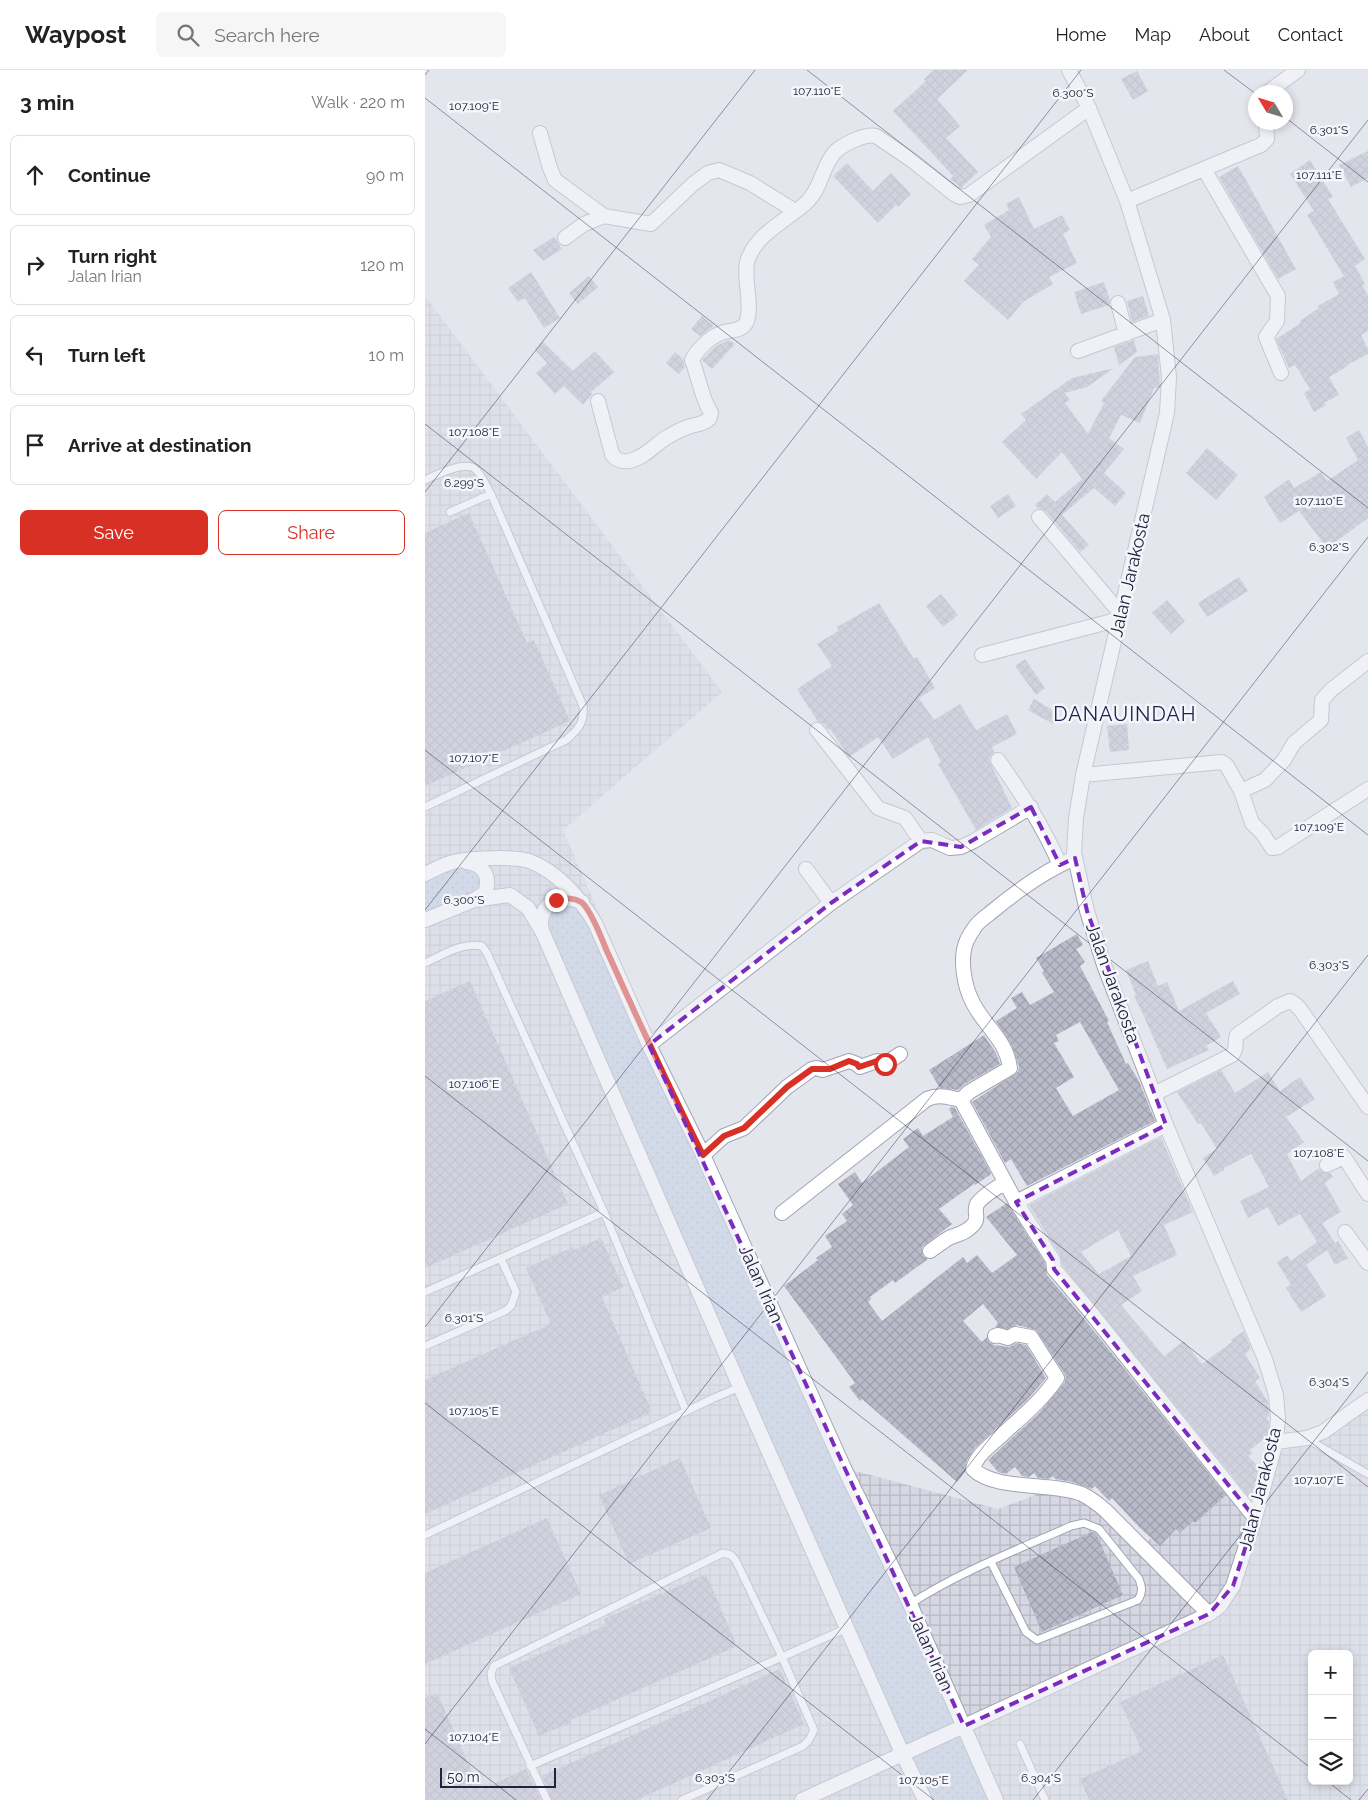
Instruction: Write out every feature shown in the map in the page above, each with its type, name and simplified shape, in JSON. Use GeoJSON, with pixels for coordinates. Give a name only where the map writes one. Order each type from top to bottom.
{"type":"FeatureCollection","features":[{"type":"Feature","properties":{"kind":"street","name":"Jalan Jarakosta"},"geometry":{"type":"LineString","coordinates":[[802,1800],[1209,1614],[1220,1606],[1233,1586],[1255,1518],[1276,1442],[1278,1418],[1276,1395],[1265,1359],[1166,1125],[1104,965],[1087,911],[1075,858],[1076,818],[1083,776],[1167,413],[1169,377],[1163,320],[1127,201],[1089,108],[1069,70]]}},
{"type":"Feature","properties":{"kind":"street"},"geometry":{"type":"LineString","coordinates":[[1278,85],[1298,70]]}},
{"type":"Feature","properties":{"kind":"street"},"geometry":{"type":"LineString","coordinates":[[598,401],[612,454],[615,458],[627,462],[638,458],[668,437],[691,426],[702,424],[709,419],[711,413],[702,394],[698,373],[692,360],[706,343],[719,333],[739,330],[746,324],[748,314],[747,260],[770,230],[807,202],[815,193],[823,178],[826,165],[835,152],[852,141],[872,135],[876,136],[913,161],[954,194],[960,196],[969,195],[1089,108]]}},
{"type":"Feature","properties":{"kind":"street"},"geometry":{"type":"LineString","coordinates":[[1127,201],[1265,142],[1268,135],[1267,130]]}},
{"type":"Feature","properties":{"kind":"street"},"geometry":{"type":"LineString","coordinates":[[540,133],[555,180],[604,216],[651,224],[693,184],[708,173],[719,170],[750,183],[795,211]]}},
{"type":"Feature","properties":{"kind":"street"},"geometry":{"type":"LineString","coordinates":[[1204,169],[1278,296],[1277,321],[1266,337],[1281,373]]}},
{"type":"Feature","properties":{"kind":"street"},"geometry":{"type":"LineString","coordinates":[[565,238],[583,224],[604,216]]}},
{"type":"Feature","properties":{"kind":"street"},"geometry":{"type":"LineString","coordinates":[[1118,303],[1126,334]]}},
{"type":"Feature","properties":{"kind":"street"},"geometry":{"type":"LineString","coordinates":[[1078,352],[1163,320]]}},
{"type":"Feature","properties":{"kind":"street"},"geometry":{"type":"LineString","coordinates":[[982,655],[1121,617],[1039,517]]}},
{"type":"Feature","properties":{"kind":"street"},"geometry":{"type":"LineString","coordinates":[[1241,791],[1265,780],[1284,760],[1294,744],[1321,720],[1322,700],[1368,661]]}},
{"type":"Feature","properties":{"kind":"street"},"geometry":{"type":"LineString","coordinates":[[817,730],[878,808],[905,818],[921,840]]}},
{"type":"Feature","properties":{"kind":"street"},"geometry":{"type":"LineString","coordinates":[[998,760],[1031,807],[1047,835],[1060,865]]}},
{"type":"Feature","properties":{"kind":"street"},"geometry":{"type":"LineString","coordinates":[[1083,776],[1222,762],[1227,766],[1241,791],[1252,823],[1263,834],[1272,848],[1278,847],[1368,789]]}},
{"type":"Feature","properties":{"kind":"street"},"geometry":{"type":"LineString","coordinates":[[649,1044],[831,903],[921,840],[932,840],[950,848],[961,847],[1031,807]]}},
{"type":"Feature","properties":{"kind":"street","name":"Jalan Irian"},"geometry":{"type":"LineString","coordinates":[[453,862],[497,858],[528,861],[546,870],[582,903],[595,923],[649,1044],[703,1155],[844,1468],[909,1604],[996,1800]]}},
{"type":"Feature","properties":{"kind":"street"},"geometry":{"type":"LineString","coordinates":[[961,1100],[969,1092],[1010,1068],[1006,1049],[996,1034],[983,1022],[966,984],[964,956],[966,942],[975,926],[996,908],[1060,865],[1075,858]]}},
{"type":"Feature","properties":{"kind":"street"},"geometry":{"type":"LineString","coordinates":[[425,874],[453,862],[470,863],[478,865],[488,880],[485,893],[474,900],[425,920]]}},
{"type":"Feature","properties":{"kind":"street"},"geometry":{"type":"LineString","coordinates":[[806,869],[831,903]]}},
{"type":"Feature","properties":{"kind":"street"},"geometry":{"type":"LineString","coordinates":[[474,900],[510,895],[528,908],[542,931],[740,1387],[903,1755],[925,1800]]}},
{"type":"Feature","properties":{"kind":"street"},"geometry":{"type":"LineString","coordinates":[[542,931],[540,922],[548,906],[561,898],[570,898],[582,903]]}},
{"type":"Feature","properties":{"kind":"street"},"geometry":{"type":"LineString","coordinates":[[1154,1094],[1229,1057],[1235,1050],[1237,1035],[1278,1006],[1290,1002],[1299,1009],[1368,1107]]}},
{"type":"Feature","properties":{"kind":"street"},"geometry":{"type":"LineString","coordinates":[[703,1155],[724,1136],[744,1128],[787,1087],[812,1069],[830,1069],[849,1061],[857,1064],[859,1067],[877,1061],[885,1064],[900,1054]]}},
{"type":"Feature","properties":{"kind":"street"},"geometry":{"type":"LineString","coordinates":[[782,1213],[927,1099],[941,1096],[961,1100]]}},
{"type":"Feature","properties":{"kind":"street"},"geometry":{"type":"LineString","coordinates":[[961,1100],[1016,1202],[1053,1260],[1054,1269],[1255,1518]]}},
{"type":"Feature","properties":{"kind":"street"},"geometry":{"type":"LineString","coordinates":[[1016,1202],[1166,1125]]}},
{"type":"Feature","properties":{"kind":"street"},"geometry":{"type":"LineString","coordinates":[[1327,1165],[1344,1157],[1368,1194]]}},
{"type":"Feature","properties":{"kind":"street"},"geometry":{"type":"LineString","coordinates":[[930,1251],[948,1239],[963,1234],[975,1224],[977,1204],[1005,1182]]}},
{"type":"Feature","properties":{"kind":"street"},"geometry":{"type":"LineString","coordinates":[[1345,1232],[1365,1254]]}},
{"type":"Feature","properties":{"kind":"street"},"geometry":{"type":"LineString","coordinates":[[995,1336],[1008,1338],[1015,1334],[1031,1338],[1057,1378],[1038,1401],[979,1456],[973,1470],[992,1481],[1045,1486],[1081,1494],[1092,1500],[1105,1510],[1209,1614]]}},
{"type":"Feature","properties":{"kind":"street"},"geometry":{"type":"LineString","coordinates":[[1276,1442],[1307,1438],[1323,1432],[1368,1400]]}},
{"type":"Feature","properties":{"kind":"lane"},"geometry":{"type":"LineString","coordinates":[[425,480],[458,467],[469,466],[475,470],[491,494],[583,706],[585,717],[577,731],[566,740],[425,807]]}},
{"type":"Feature","properties":{"kind":"lane"},"geometry":{"type":"LineString","coordinates":[[450,512],[491,494]]}},
{"type":"Feature","properties":{"kind":"lane"},"geometry":{"type":"LineString","coordinates":[[425,963],[474,944],[482,946],[487,953],[604,1212],[686,1411]]}},
{"type":"Feature","properties":{"kind":"lane"},"geometry":{"type":"LineString","coordinates":[[425,1292],[604,1212]]}},
{"type":"Feature","properties":{"kind":"lane"},"geometry":{"type":"LineString","coordinates":[[425,1346],[511,1306],[516,1292],[501,1259]]}},
{"type":"Feature","properties":{"kind":"lane"},"geometry":{"type":"LineString","coordinates":[[425,1535],[740,1387]]}},
{"type":"Feature","properties":{"kind":"lane"},"geometry":{"type":"LineString","coordinates":[[1307,1438],[1368,1474]]}},
{"type":"Feature","properties":{"kind":"lane"},"geometry":{"type":"LineString","coordinates":[[909,1604],[931,1590],[991,1562],[1071,1526],[1084,1523],[1099,1529],[1139,1579],[1142,1594],[1138,1600],[1037,1640],[1026,1632],[991,1562]]}},
{"type":"Feature","properties":{"kind":"lane"},"geometry":{"type":"LineString","coordinates":[[547,1800],[529,1766],[492,1681],[491,1673],[494,1666],[723,1553],[731,1555],[736,1561],[782,1657],[814,1730],[809,1740],[803,1746],[682,1800]]}},
{"type":"Feature","properties":{"kind":"lane"},"geometry":{"type":"LineString","coordinates":[[529,1766],[847,1628]]}},
{"type":"Feature","properties":{"kind":"lane"},"geometry":{"type":"LineString","coordinates":[[1020,1744],[1045,1800]]}},
{"type":"Feature","properties":{"kind":"highlighted area"},"geometry":{"type":"Polygon","coordinates":[[[1031,807],[1060,865],[1075,858],[1087,911],[1166,1125],[1016,1202],[1053,1260],[1054,1269],[1255,1518],[1233,1586],[1209,1614],[964,1726],[649,1045],[831,903],[921,841],[961,847],[1031,807]]]}},
{"type":"Feature","properties":{"kind":"shaded area"},"geometry":{"type":"Polygon","coordinates":[[[425,296],[722,692],[563,830],[703,1155],[844,1468],[998,1509],[1067,1483],[1140,1546],[1368,1395],[1368,1800],[425,1800],[425,296]]]}},
{"type":"Feature","properties":{"kind":"shaded area"},"geometry":{"type":"Polygon","coordinates":[[[470,863],[488,886],[425,920],[425,874],[470,863]]]}},
{"type":"Feature","properties":{"kind":"shaded area"},"geometry":{"type":"Polygon","coordinates":[[[582,903],[996,1800],[924,1800],[542,916],[548,906],[582,903]]]}},
{"type":"Feature","properties":{"kind":"building"},"geometry":{"type":"Polygon","coordinates":[[[934,70],[968,70],[937,99],[960,126],[946,138],[978,172],[961,188],[950,179],[953,176],[893,111],[926,81],[924,79],[934,70]]]}},
{"type":"Feature","properties":{"kind":"building"},"geometry":{"type":"Polygon","coordinates":[[[1137,71],[1148,91],[1133,100],[1121,79],[1137,71]]]}},
{"type":"Feature","properties":{"kind":"building"},"geometry":{"type":"Polygon","coordinates":[[[1368,151],[1368,178],[1351,187],[1339,165],[1368,151]]]}},
{"type":"Feature","properties":{"kind":"building"},"geometry":{"type":"Polygon","coordinates":[[[1310,160],[1333,197],[1328,199],[1365,259],[1355,266],[1365,284],[1362,286],[1368,295],[1368,331],[1361,335],[1368,349],[1368,354],[1329,377],[1339,395],[1324,403],[1326,405],[1314,412],[1304,393],[1310,389],[1295,365],[1289,368],[1276,339],[1301,323],[1300,321],[1319,308],[1318,306],[1339,294],[1333,282],[1344,276],[1307,215],[1314,211],[1290,174],[1310,160]]]}},
{"type":"Feature","properties":{"kind":"building"},"geometry":{"type":"Polygon","coordinates":[[[847,163],[873,191],[891,173],[911,194],[898,207],[896,205],[878,223],[833,176],[847,163]]]}},
{"type":"Feature","properties":{"kind":"building"},"geometry":{"type":"Polygon","coordinates":[[[1238,166],[1296,269],[1278,279],[1219,177],[1238,166]]]}},
{"type":"Feature","properties":{"kind":"building"},"geometry":{"type":"Polygon","coordinates":[[[1019,197],[1034,229],[1062,215],[1070,230],[1063,234],[1077,263],[1049,277],[1053,284],[1023,302],[1008,320],[964,281],[979,265],[972,259],[991,237],[984,225],[1009,210],[1006,204],[1019,197]]]}},
{"type":"Feature","properties":{"kind":"building"},"geometry":{"type":"Polygon","coordinates":[[[554,237],[562,249],[543,261],[533,250],[554,237]]]}},
{"type":"Feature","properties":{"kind":"building"},"geometry":{"type":"Polygon","coordinates":[[[531,272],[560,318],[544,328],[525,298],[518,302],[508,288],[531,272]]]}},
{"type":"Feature","properties":{"kind":"building"},"geometry":{"type":"Polygon","coordinates":[[[589,276],[598,287],[578,304],[569,293],[589,276]]]}},
{"type":"Feature","properties":{"kind":"building"},"geometry":{"type":"Polygon","coordinates":[[[1104,282],[1110,300],[1109,305],[1081,314],[1074,292],[1104,282]]]}},
{"type":"Feature","properties":{"kind":"building"},"geometry":{"type":"Polygon","coordinates":[[[1143,296],[1149,316],[1132,322],[1127,301],[1143,296]]]}},
{"type":"Feature","properties":{"kind":"building"},"geometry":{"type":"Polygon","coordinates":[[[702,316],[714,326],[700,336],[691,329],[702,316]]]}},
{"type":"Feature","properties":{"kind":"building"},"geometry":{"type":"Polygon","coordinates":[[[729,340],[735,344],[712,369],[702,360],[716,346],[729,340]]]}},
{"type":"Feature","properties":{"kind":"building"},"geometry":{"type":"Polygon","coordinates":[[[1134,340],[1137,352],[1119,365],[1114,347],[1134,340]]]}},
{"type":"Feature","properties":{"kind":"building"},"geometry":{"type":"Polygon","coordinates":[[[543,342],[573,371],[595,351],[614,372],[591,392],[592,394],[583,405],[564,386],[555,394],[536,373],[547,363],[535,350],[543,342]]]}},
{"type":"Feature","properties":{"kind":"building"},"geometry":{"type":"Polygon","coordinates":[[[675,352],[683,359],[685,367],[679,374],[666,363],[675,352]]]}},
{"type":"Feature","properties":{"kind":"building"},"geometry":{"type":"Polygon","coordinates":[[[1158,354],[1160,387],[1154,388],[1140,423],[1121,415],[1109,438],[1124,449],[1104,473],[1126,493],[1115,506],[1094,488],[1062,515],[1089,545],[1080,552],[1046,511],[1035,505],[1047,494],[1055,502],[1082,479],[1062,452],[1036,479],[1002,442],[1026,420],[1021,414],[1072,378],[1114,368],[1087,387],[1065,393],[1070,400],[1065,403],[1088,434],[1104,403],[1101,401],[1135,357],[1158,354]]]}},
{"type":"Feature","properties":{"kind":"building"},"geometry":{"type":"Polygon","coordinates":[[[1359,430],[1368,447],[1368,518],[1327,548],[1299,511],[1280,523],[1264,497],[1289,479],[1294,488],[1321,472],[1327,481],[1358,460],[1346,438],[1359,430]]]}},
{"type":"Feature","properties":{"kind":"building"},"geometry":{"type":"Polygon","coordinates":[[[1207,448],[1238,475],[1216,500],[1186,473],[1207,448]]]}},
{"type":"Feature","properties":{"kind":"building"},"geometry":{"type":"Polygon","coordinates":[[[1008,494],[1016,506],[998,518],[990,506],[1008,494]]]}},
{"type":"Feature","properties":{"kind":"building"},"geometry":{"type":"Polygon","coordinates":[[[469,513],[527,643],[534,640],[570,721],[425,786],[425,533],[469,513]]]}},
{"type":"Feature","properties":{"kind":"building"},"geometry":{"type":"Polygon","coordinates":[[[1239,577],[1248,591],[1207,617],[1198,603],[1239,577]]]}},
{"type":"Feature","properties":{"kind":"building"},"geometry":{"type":"Polygon","coordinates":[[[941,594],[958,615],[943,627],[926,606],[941,594]]]}},
{"type":"Feature","properties":{"kind":"building"},"geometry":{"type":"Polygon","coordinates":[[[1167,600],[1185,621],[1171,634],[1152,613],[1167,600]]]}},
{"type":"Feature","properties":{"kind":"building"},"geometry":{"type":"Polygon","coordinates":[[[879,603],[914,659],[917,657],[935,688],[919,698],[934,720],[960,704],[976,730],[1007,714],[1017,734],[992,747],[994,752],[989,760],[1012,808],[976,830],[938,764],[941,762],[928,737],[893,759],[878,737],[849,757],[830,729],[828,730],[824,724],[818,722],[797,689],[832,666],[817,644],[838,631],[837,627],[879,603]]]}},
{"type":"Feature","properties":{"kind":"building"},"geometry":{"type":"Polygon","coordinates":[[[1025,659],[1045,688],[1036,695],[1015,666],[1025,659]]]}},
{"type":"Feature","properties":{"kind":"building"},"geometry":{"type":"Polygon","coordinates":[[[1034,699],[1059,714],[1053,724],[1028,710],[1034,699]]]}},
{"type":"Feature","properties":{"kind":"building"},"geometry":{"type":"Polygon","coordinates":[[[1127,724],[1129,750],[1110,752],[1107,726],[1127,724]]]}},
{"type":"Feature","properties":{"kind":"building"},"geometry":{"type":"Polygon","coordinates":[[[1077,934],[1083,945],[1076,949],[1085,962],[1080,966],[1109,1021],[1107,1022],[1126,1064],[1128,1063],[1139,1081],[1155,1121],[1027,1186],[1011,1159],[1005,1163],[972,1102],[1018,1072],[1019,1066],[1012,1046],[996,1021],[1017,1008],[1011,998],[1022,992],[1030,1005],[1054,992],[1042,973],[1044,971],[1036,958],[1077,934]],[[1080,1022],[1056,1035],[1059,1041],[1054,1043],[1074,1077],[1056,1088],[1073,1116],[1119,1090],[1080,1022]]]}},
{"type":"Feature","properties":{"kind":"building"},"geometry":{"type":"Polygon","coordinates":[[[1148,961],[1158,986],[1167,982],[1179,1011],[1233,981],[1240,994],[1206,1013],[1221,1037],[1206,1046],[1209,1050],[1167,1069],[1134,996],[1136,995],[1126,970],[1148,961]]]}},
{"type":"Feature","properties":{"kind":"building"},"geometry":{"type":"Polygon","coordinates":[[[470,981],[568,1204],[425,1268],[425,1001],[470,981]]]}},
{"type":"Feature","properties":{"kind":"building"},"geometry":{"type":"Polygon","coordinates":[[[984,1035],[996,1053],[1000,1064],[958,1090],[940,1088],[929,1070],[984,1035]]]}},
{"type":"Feature","properties":{"kind":"building"},"geometry":{"type":"Polygon","coordinates":[[[1221,1070],[1235,1093],[1268,1072],[1280,1091],[1300,1077],[1315,1099],[1286,1117],[1304,1142],[1287,1154],[1301,1181],[1319,1168],[1322,1172],[1330,1173],[1333,1177],[1325,1183],[1341,1212],[1322,1223],[1335,1243],[1338,1241],[1348,1258],[1335,1265],[1327,1250],[1306,1265],[1326,1296],[1301,1312],[1286,1288],[1291,1285],[1277,1262],[1287,1255],[1291,1261],[1317,1242],[1300,1214],[1278,1226],[1268,1207],[1248,1218],[1240,1201],[1269,1187],[1251,1154],[1224,1168],[1224,1170],[1214,1176],[1203,1158],[1217,1149],[1201,1123],[1198,1124],[1177,1092],[1221,1070]]]}},
{"type":"Feature","properties":{"kind":"building"},"geometry":{"type":"Polygon","coordinates":[[[951,1107],[955,1108],[991,1173],[939,1209],[952,1224],[922,1247],[923,1256],[928,1259],[895,1283],[893,1280],[870,1297],[871,1299],[868,1302],[882,1321],[963,1257],[967,1263],[977,1255],[992,1273],[1017,1255],[986,1217],[1007,1203],[1045,1263],[1047,1275],[1226,1495],[1195,1523],[1193,1521],[1180,1533],[1176,1529],[1160,1546],[1112,1498],[1109,1501],[1095,1486],[1092,1489],[1072,1482],[1055,1479],[1053,1476],[1049,1479],[1038,1478],[1034,1473],[1029,1477],[1022,1476],[1015,1467],[1006,1474],[998,1472],[988,1460],[1039,1413],[1066,1378],[1036,1330],[1017,1325],[1007,1329],[995,1327],[998,1323],[983,1304],[963,1321],[982,1342],[987,1337],[989,1342],[994,1345],[1009,1347],[1017,1343],[1026,1345],[1046,1378],[1027,1400],[975,1448],[967,1460],[965,1472],[957,1482],[862,1399],[860,1401],[849,1387],[855,1383],[784,1286],[818,1260],[816,1258],[832,1247],[825,1236],[847,1221],[842,1214],[853,1205],[838,1184],[855,1172],[862,1183],[909,1147],[903,1139],[918,1128],[923,1136],[953,1117],[949,1109],[951,1107]]]}},
{"type":"Feature","properties":{"kind":"building"},"geometry":{"type":"Polygon","coordinates":[[[1161,1137],[1193,1212],[1164,1225],[1177,1255],[1133,1276],[1142,1291],[1121,1305],[1164,1356],[1184,1341],[1202,1364],[1244,1331],[1251,1349],[1245,1354],[1260,1378],[1255,1381],[1268,1402],[1269,1416],[1266,1418],[1269,1421],[1268,1436],[1250,1450],[1252,1453],[1248,1456],[1260,1468],[1256,1475],[1258,1476],[1250,1498],[1062,1265],[1060,1255],[1029,1205],[1161,1137]],[[1118,1230],[1081,1252],[1099,1274],[1131,1256],[1118,1230]]]}},
{"type":"Feature","properties":{"kind":"building"},"geometry":{"type":"Polygon","coordinates":[[[601,1238],[623,1287],[602,1297],[652,1412],[425,1514],[425,1380],[551,1324],[526,1268],[573,1247],[574,1250],[601,1238]]]}},
{"type":"Feature","properties":{"kind":"building"},"geometry":{"type":"Polygon","coordinates":[[[680,1458],[711,1528],[629,1564],[599,1495],[680,1458]]]}},
{"type":"Feature","properties":{"kind":"building"},"geometry":{"type":"Polygon","coordinates":[[[547,1518],[581,1594],[425,1664],[425,1573],[547,1518]]]}},
{"type":"Feature","properties":{"kind":"building"},"geometry":{"type":"Polygon","coordinates":[[[1092,1532],[1096,1533],[1123,1595],[1042,1632],[1014,1567],[1092,1532]]]}},
{"type":"Feature","properties":{"kind":"building"},"geometry":{"type":"Polygon","coordinates":[[[706,1574],[737,1646],[539,1736],[509,1668],[606,1625],[604,1619],[706,1574]]]}},
{"type":"Feature","properties":{"kind":"building"},"geometry":{"type":"Polygon","coordinates":[[[1223,1655],[1288,1800],[1089,1800],[1080,1779],[1142,1751],[1120,1702],[1223,1655]]]}},
{"type":"Feature","properties":{"kind":"building"},"geometry":{"type":"Polygon","coordinates":[[[780,1669],[804,1724],[637,1800],[552,1800],[542,1776],[780,1669]]]}},
{"type":"Feature","properties":{"kind":"building"},"geometry":{"type":"Polygon","coordinates":[[[437,1693],[480,1790],[526,1769],[541,1800],[425,1800],[425,1698],[437,1693]]]}},
{"type":"Feature","properties":{"kind":"district","name":"DANAUINDAH"},"geometry":{"type":"Point","coordinates":[1125,714]}},
{"type":"Feature","properties":{"kind":"route"},"geometry":{"type":"LineString","coordinates":[[556,900],[570,898],[582,903],[595,923],[649,1044],[703,1155],[724,1136],[744,1128],[767,1104],[812,1069],[830,1069],[849,1061],[857,1064],[859,1067],[877,1061],[885,1064]]}}]}
